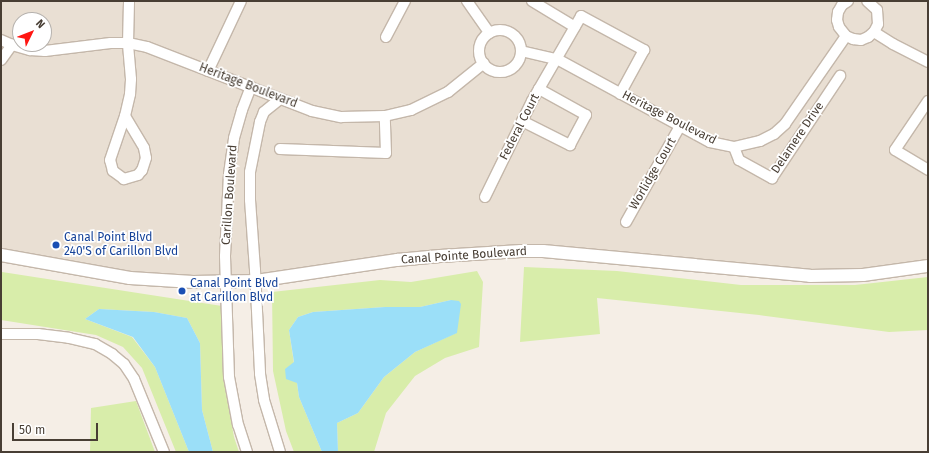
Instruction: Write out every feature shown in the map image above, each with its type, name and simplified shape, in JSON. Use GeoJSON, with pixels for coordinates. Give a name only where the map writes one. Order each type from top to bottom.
{"type":"FeatureCollection","features":[{"type":"Feature","properties":{"kind":"street"},"geometry":{"type":"LineString","coordinates":[[125,116],[144,148],[146,158],[142,170],[138,175],[124,179],[113,171],[110,160],[125,116],[130,94],[131,79],[128,43],[129,1]]}},
{"type":"Feature","properties":{"kind":"street"},"geometry":{"type":"LineString","coordinates":[[208,70],[241,1]]}},
{"type":"Feature","properties":{"kind":"street"},"geometry":{"type":"LineString","coordinates":[[386,37],[404,1]]}},
{"type":"Feature","properties":{"kind":"street"},"geometry":{"type":"LineString","coordinates":[[467,1],[489,33]]}},
{"type":"Feature","properties":{"kind":"street"},"geometry":{"type":"LineString","coordinates":[[532,1],[575,27],[581,16],[644,50],[620,94]]}},
{"type":"Feature","properties":{"kind":"street"},"geometry":{"type":"LineString","coordinates":[[848,1],[842,5],[838,12],[837,20],[839,28],[846,36],[853,40],[868,38],[874,32],[878,24],[876,10],[867,1]]}},
{"type":"Feature","properties":{"kind":"street","name":"Federal Court"},"geometry":{"type":"LineString","coordinates":[[485,197],[522,121],[575,27]]}},
{"type":"Feature","properties":{"kind":"street"},"geometry":{"type":"LineString","coordinates":[[502,30],[516,37],[520,44],[520,52],[520,57],[517,64],[504,71],[496,71],[489,68],[484,63],[480,54],[480,46],[489,33],[502,30]]}},
{"type":"Feature","properties":{"kind":"street"},"geometry":{"type":"LineString","coordinates":[[874,32],[893,44],[928,62]]}},
{"type":"Feature","properties":{"kind":"street","name":"Heritage Boulevard"},"geometry":{"type":"LineString","coordinates":[[520,52],[557,59],[710,142],[734,147],[760,141],[774,134],[785,124],[846,36]]}},
{"type":"Feature","properties":{"kind":"street","name":"Heritage Boulevard"},"geometry":{"type":"LineString","coordinates":[[1,40],[12,45]]}},
{"type":"Feature","properties":{"kind":"street","name":"Heritage Boulevard"},"geometry":{"type":"LineString","coordinates":[[52,50],[111,43],[128,43],[147,47],[312,111],[341,117],[385,116],[411,110],[436,99],[466,79],[484,63]]}},
{"type":"Feature","properties":{"kind":"street"},"geometry":{"type":"LineString","coordinates":[[1,60],[12,45]]}},
{"type":"Feature","properties":{"kind":"street","name":"Delamere Drive"},"geometry":{"type":"LineString","coordinates":[[734,147],[739,160],[772,178],[840,76]]}},
{"type":"Feature","properties":{"kind":"street","name":"Carillon Boulevard"},"geometry":{"type":"LineString","coordinates":[[247,452],[238,425],[228,377],[227,281],[225,256],[229,174],[234,138],[242,110],[251,87]]}},
{"type":"Feature","properties":{"kind":"street"},"geometry":{"type":"LineString","coordinates":[[522,121],[570,145],[586,115],[539,89]]}},
{"type":"Feature","properties":{"kind":"street","name":"Carillon Boulevard"},"geometry":{"type":"LineString","coordinates":[[280,99],[264,112],[260,122],[250,172],[250,200],[256,281],[260,374],[266,406],[280,452]]}},
{"type":"Feature","properties":{"kind":"street"},"geometry":{"type":"LineString","coordinates":[[928,101],[895,150],[928,170]]}},
{"type":"Feature","properties":{"kind":"street"},"geometry":{"type":"LineString","coordinates":[[280,148],[386,153],[385,116]]}},
{"type":"Feature","properties":{"kind":"street","name":"Worlidge Court"},"geometry":{"type":"LineString","coordinates":[[626,222],[680,126]]}},
{"type":"Feature","properties":{"kind":"street","name":"Canal Pointe Boulevard"},"geometry":{"type":"LineString","coordinates":[[1,255],[130,278],[194,282],[256,281],[397,260],[521,251],[543,251],[810,276],[863,275],[928,266]]}},
{"type":"Feature","properties":{"kind":"street"},"geometry":{"type":"LineString","coordinates":[[1,334],[38,334],[69,338],[95,344],[112,354],[124,364],[134,379],[164,452]]}},
{"type":"Feature","properties":{"kind":"shaded area"},"geometry":{"type":"Polygon","coordinates":[[[1,1],[928,1],[928,266],[863,275],[543,251],[193,282],[1,255],[1,1]]]}},
{"type":"Feature","properties":{"kind":"green space"},"geometry":{"type":"Polygon","coordinates":[[[524,267],[617,271],[741,285],[855,285],[928,277],[928,330],[889,332],[759,315],[597,298],[600,334],[520,342],[524,267]]]}},
{"type":"Feature","properties":{"kind":"green space"},"geometry":{"type":"Polygon","coordinates":[[[477,271],[483,282],[479,347],[445,358],[415,376],[386,413],[374,452],[338,452],[337,423],[358,413],[384,377],[415,352],[456,333],[451,300],[420,307],[385,307],[313,312],[298,317],[289,330],[299,397],[322,452],[294,452],[286,431],[273,371],[272,292],[380,280],[411,282],[477,271]]]}},
{"type":"Feature","properties":{"kind":"green space"},"geometry":{"type":"Polygon","coordinates":[[[2,272],[222,306],[224,380],[234,437],[239,452],[213,452],[202,410],[200,343],[187,318],[154,312],[99,309],[85,319],[132,337],[155,367],[189,452],[176,452],[142,368],[123,347],[96,335],[1,320],[2,272]]]}},
{"type":"Feature","properties":{"kind":"green space"},"geometry":{"type":"Polygon","coordinates":[[[136,401],[155,452],[90,452],[91,408],[136,401]]]}},
{"type":"Feature","properties":{"kind":"water"},"geometry":{"type":"Polygon","coordinates":[[[451,300],[459,301],[461,304],[457,333],[415,352],[384,377],[358,413],[337,423],[338,452],[322,452],[299,397],[297,383],[286,379],[285,369],[294,362],[289,330],[298,317],[313,312],[385,307],[420,307],[451,300]]]}},
{"type":"Feature","properties":{"kind":"water"},"geometry":{"type":"Polygon","coordinates":[[[99,309],[154,312],[187,318],[200,343],[202,410],[213,452],[189,452],[155,367],[133,337],[85,319],[99,309]]]}},
{"type":"Feature","properties":{"kind":"place","name":"Canal Point Blvd 240'S of Carillon Blvd"},"geometry":{"type":"Point","coordinates":[56,245]}},
{"type":"Feature","properties":{"kind":"place","name":"Canal Point Blvd at Carillon Blvd"},"geometry":{"type":"Point","coordinates":[182,291]}}]}
